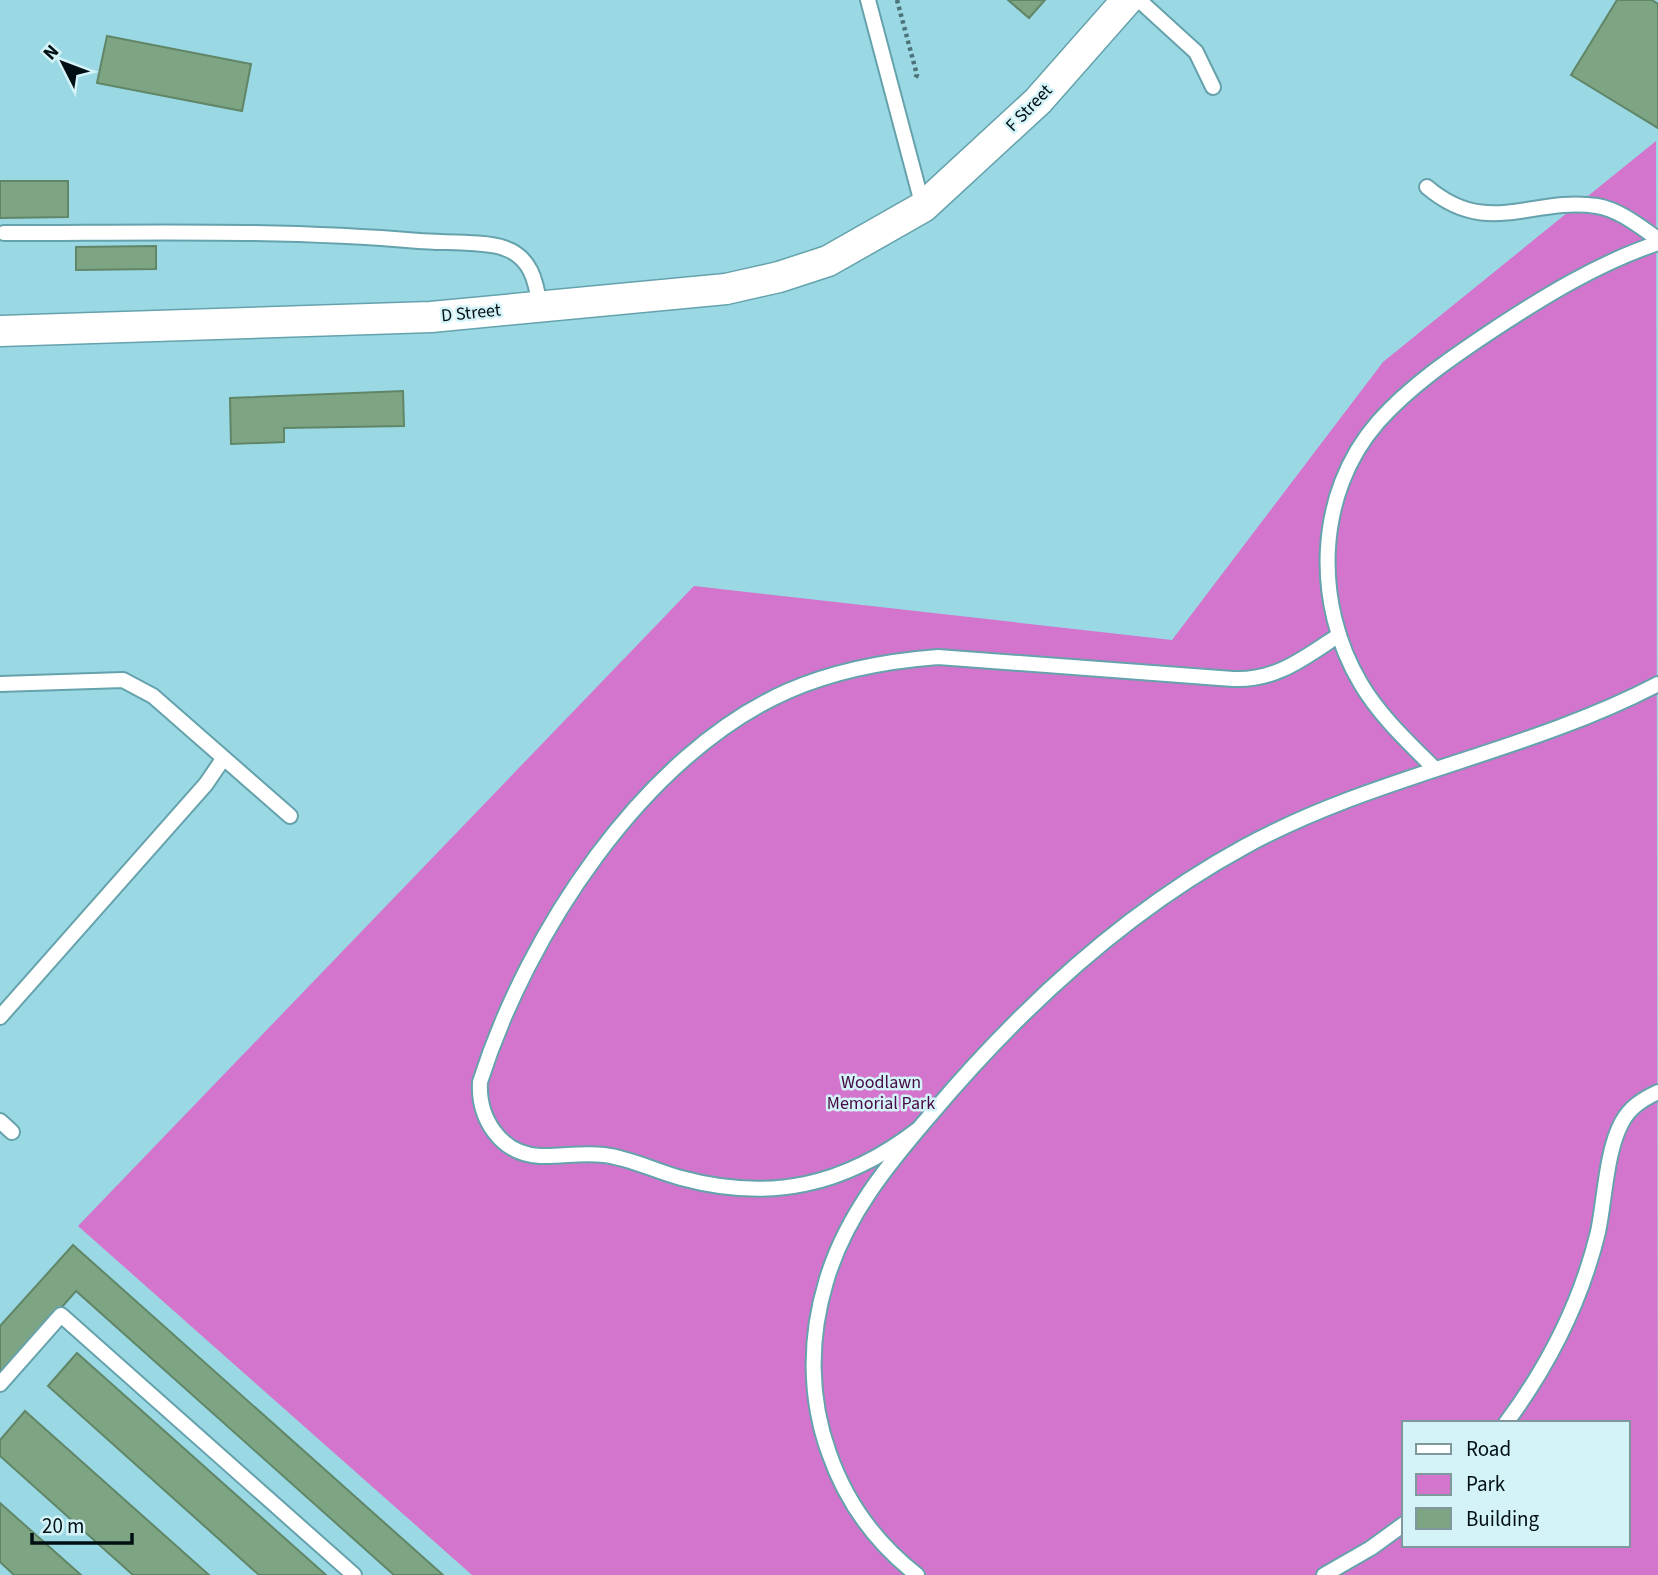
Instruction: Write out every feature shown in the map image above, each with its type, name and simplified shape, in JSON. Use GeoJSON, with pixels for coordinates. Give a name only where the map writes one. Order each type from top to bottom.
{"type":"FeatureCollection","features":[{"type":"Feature","properties":{"kind":"street","name":"F Street"},"geometry":{"type":"LineString","coordinates":[[923,207],[1038,101],[1123,2]]}},
{"type":"Feature","properties":{"kind":"street","name":"D Street"},"geometry":{"type":"LineString","coordinates":[[0,331],[431,317],[726,289],[779,277],[828,261],[923,207]]}},
{"type":"Feature","properties":{"kind":"lane"},"geometry":{"type":"LineString","coordinates":[[868,0],[923,207]]}},
{"type":"Feature","properties":{"kind":"lane"},"geometry":{"type":"LineString","coordinates":[[1123,2],[1196,52],[1213,87]]}},
{"type":"Feature","properties":{"kind":"lane"},"geometry":{"type":"LineString","coordinates":[[1427,187],[1442,200],[1476,213],[1599,206],[1625,217],[1658,241],[1602,266],[1502,324],[1429,376],[1378,422],[1347,472],[1330,524],[1327,580],[1339,635],[1361,684],[1376,706],[1434,768]]}},
{"type":"Feature","properties":{"kind":"lane"},"geometry":{"type":"LineString","coordinates":[[4,233],[331,237],[502,247],[521,257],[535,275],[540,307]]}},
{"type":"Feature","properties":{"kind":"lane"},"geometry":{"type":"LineString","coordinates":[[917,1130],[880,1156],[837,1178],[779,1188],[722,1186],[681,1178],[603,1154],[548,1156],[524,1153],[501,1140],[485,1119],[479,1095],[480,1082],[524,974],[579,883],[625,824],[677,768],[704,744],[758,706],[787,692],[843,672],[892,661],[938,657],[1233,679],[1261,678],[1288,668],[1339,635]]}},
{"type":"Feature","properties":{"kind":"lane"},"geometry":{"type":"LineString","coordinates":[[0,684],[123,680],[153,696],[290,816]]}},
{"type":"Feature","properties":{"kind":"lane"},"geometry":{"type":"LineString","coordinates":[[917,1575],[885,1547],[844,1488],[825,1442],[813,1368],[819,1311],[837,1252],[866,1198],[917,1130],[996,1040],[1040,997],[1085,957],[1189,879],[1303,818],[1434,768],[1540,734],[1658,684]]}},
{"type":"Feature","properties":{"kind":"lane"},"geometry":{"type":"LineString","coordinates":[[0,1017],[206,784],[223,759]]}},
{"type":"Feature","properties":{"kind":"lane"},"geometry":{"type":"LineString","coordinates":[[1507,1421],[1547,1362],[1579,1294],[1598,1230],[1621,1123],[1638,1104],[1658,1092]]}},
{"type":"Feature","properties":{"kind":"lane"},"geometry":{"type":"LineString","coordinates":[[0,1121],[12,1132]]}},
{"type":"Feature","properties":{"kind":"lane"},"geometry":{"type":"LineString","coordinates":[[0,1384],[61,1315],[354,1575]]}},
{"type":"Feature","properties":{"kind":"lane"},"geometry":{"type":"LineString","coordinates":[[1324,1575],[1371,1548],[1402,1525]]}},
{"type":"Feature","properties":{"kind":"green space","name":"Woodlawn Memorial Park"},"geometry":{"type":"Polygon","coordinates":[[[1656,141],[1658,1575],[472,1575],[78,1226],[694,586],[1172,640],[1383,362],[1656,141]]]}},
{"type":"Feature","properties":{"kind":"building"},"geometry":{"type":"Polygon","coordinates":[[[1008,0],[1045,0],[1029,18],[1008,0]]]}},
{"type":"Feature","properties":{"kind":"building"},"geometry":{"type":"Polygon","coordinates":[[[1617,0],[1652,0],[1658,4],[1658,128],[1571,75],[1617,0]]]}},
{"type":"Feature","properties":{"kind":"building"},"geometry":{"type":"Polygon","coordinates":[[[107,36],[251,64],[242,111],[97,83],[107,36]]]}},
{"type":"Feature","properties":{"kind":"building"},"geometry":{"type":"Polygon","coordinates":[[[0,181],[68,181],[68,217],[0,218],[0,181]]]}},
{"type":"Feature","properties":{"kind":"building"},"geometry":{"type":"Polygon","coordinates":[[[156,246],[156,269],[76,270],[76,247],[156,246]]]}},
{"type":"Feature","properties":{"kind":"building"},"geometry":{"type":"Polygon","coordinates":[[[403,391],[404,426],[284,428],[284,442],[231,444],[230,398],[403,391]]]}},
{"type":"Feature","properties":{"kind":"building"},"geometry":{"type":"Polygon","coordinates":[[[73,1245],[443,1575],[394,1575],[76,1291],[0,1377],[0,1326],[73,1245]]]}},
{"type":"Feature","properties":{"kind":"building"},"geometry":{"type":"Polygon","coordinates":[[[77,1353],[326,1575],[259,1575],[48,1386],[77,1353]]]}},
{"type":"Feature","properties":{"kind":"building"},"geometry":{"type":"Polygon","coordinates":[[[25,1411],[209,1575],[133,1575],[0,1456],[0,1440],[25,1411]]]}},
{"type":"Feature","properties":{"kind":"building"},"geometry":{"type":"Polygon","coordinates":[[[0,1503],[81,1575],[14,1575],[0,1562],[0,1503]]]}}]}
